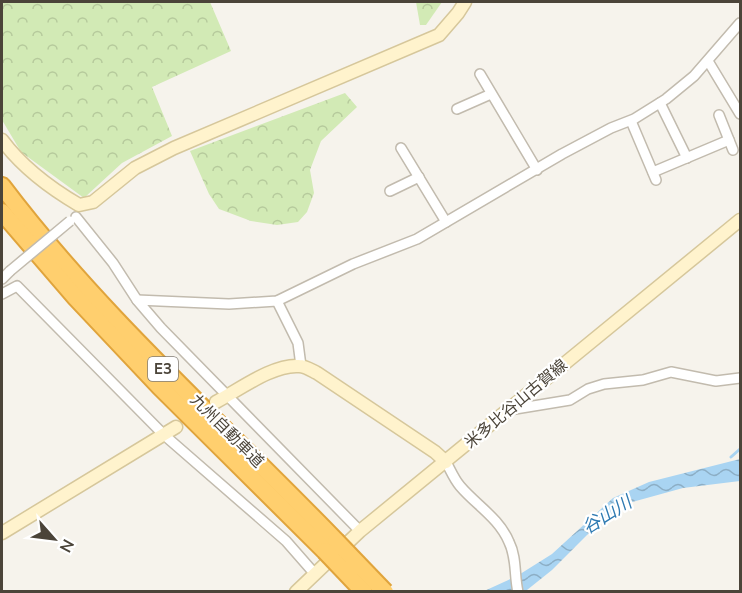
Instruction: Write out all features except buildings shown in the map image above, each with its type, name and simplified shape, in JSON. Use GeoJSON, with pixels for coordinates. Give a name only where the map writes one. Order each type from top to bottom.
{"type":"FeatureCollection","features":[{"type":"Feature","properties":{"kind":"highway","name":"九州自動車道"},"geometry":{"type":"LineString","coordinates":[[2,186],[81,283],[330,546],[364,591]]}},
{"type":"Feature","properties":{"kind":"highway","name":"九州自動車道"},"geometry":{"type":"LineString","coordinates":[[2,212],[76,298],[151,378],[330,546],[385,591]]}},
{"type":"Feature","properties":{"kind":"street"},"geometry":{"type":"LineString","coordinates":[[2,279],[75,214],[135,168],[174,148],[438,35],[465,2]]}},
{"type":"Feature","properties":{"kind":"street"},"geometry":{"type":"LineString","coordinates":[[137,300],[229,304],[277,301],[353,264],[417,239],[562,154],[611,128],[631,121],[660,103],[694,76],[741,23]]}},
{"type":"Feature","properties":{"kind":"street"},"geometry":{"type":"LineString","coordinates":[[708,61],[741,114]]}},
{"type":"Feature","properties":{"kind":"street"},"geometry":{"type":"LineString","coordinates":[[480,74],[537,170]]}},
{"type":"Feature","properties":{"kind":"street"},"geometry":{"type":"LineString","coordinates":[[457,109],[491,94]]}},
{"type":"Feature","properties":{"kind":"street"},"geometry":{"type":"LineString","coordinates":[[660,103],[687,158]]}},
{"type":"Feature","properties":{"kind":"street"},"geometry":{"type":"LineString","coordinates":[[719,115],[733,150]]}},
{"type":"Feature","properties":{"kind":"street"},"geometry":{"type":"LineString","coordinates":[[631,121],[654,176],[687,158],[729,140]]}},
{"type":"Feature","properties":{"kind":"street"},"geometry":{"type":"LineString","coordinates":[[2,140],[75,214],[113,262],[137,300],[161,328],[360,531]]}},
{"type":"Feature","properties":{"kind":"street"},"geometry":{"type":"LineString","coordinates":[[401,148],[446,222]]}},
{"type":"Feature","properties":{"kind":"street"},"geometry":{"type":"LineString","coordinates":[[390,191],[419,177]]}},
{"type":"Feature","properties":{"kind":"street","name":"米多比谷山古賀線"},"geometry":{"type":"LineString","coordinates":[[296,591],[360,531],[741,220]]}},
{"type":"Feature","properties":{"kind":"street"},"geometry":{"type":"LineString","coordinates":[[2,294],[17,286],[163,434],[286,541],[314,573]]}},
{"type":"Feature","properties":{"kind":"street"},"geometry":{"type":"LineString","coordinates":[[277,301],[298,343],[301,366]]}},
{"type":"Feature","properties":{"kind":"street"},"geometry":{"type":"LineString","coordinates":[[216,402],[270,372],[286,367],[301,366],[317,373],[435,452],[446,462],[459,485],[483,507],[510,543],[516,565],[514,576],[518,591]]}},
{"type":"Feature","properties":{"kind":"street"},"geometry":{"type":"LineString","coordinates":[[509,410],[570,400],[588,389],[604,384],[643,380],[671,372],[716,381],[741,378]]}},
{"type":"Feature","properties":{"kind":"street"},"geometry":{"type":"LineString","coordinates":[[2,533],[176,427]]}},
{"type":"Feature","properties":{"kind":"green space"},"geometry":{"type":"Polygon","coordinates":[[[2,2],[210,2],[231,51],[152,87],[172,136],[122,163],[84,198],[21,152],[2,120],[2,2]]]}},
{"type":"Feature","properties":{"kind":"green space"},"geometry":{"type":"Polygon","coordinates":[[[416,2],[442,2],[426,25],[420,25],[416,2]]]}},
{"type":"Feature","properties":{"kind":"green space"},"geometry":{"type":"Polygon","coordinates":[[[345,93],[357,107],[321,141],[310,170],[314,193],[307,212],[298,222],[277,225],[251,221],[219,209],[209,194],[190,151],[345,93]]]}},
{"type":"Feature","properties":{"kind":"water","name":"谷山川"},"geometry":{"type":"Polygon","coordinates":[[[740,459],[740,481],[683,488],[625,504],[527,590],[482,592],[517,576],[552,554],[613,498],[649,482],[740,459]]]}},
{"type":"Feature","properties":{"kind":"waterway"},"geometry":{"type":"LineString","coordinates":[[731,457],[740,449]]}}]}
